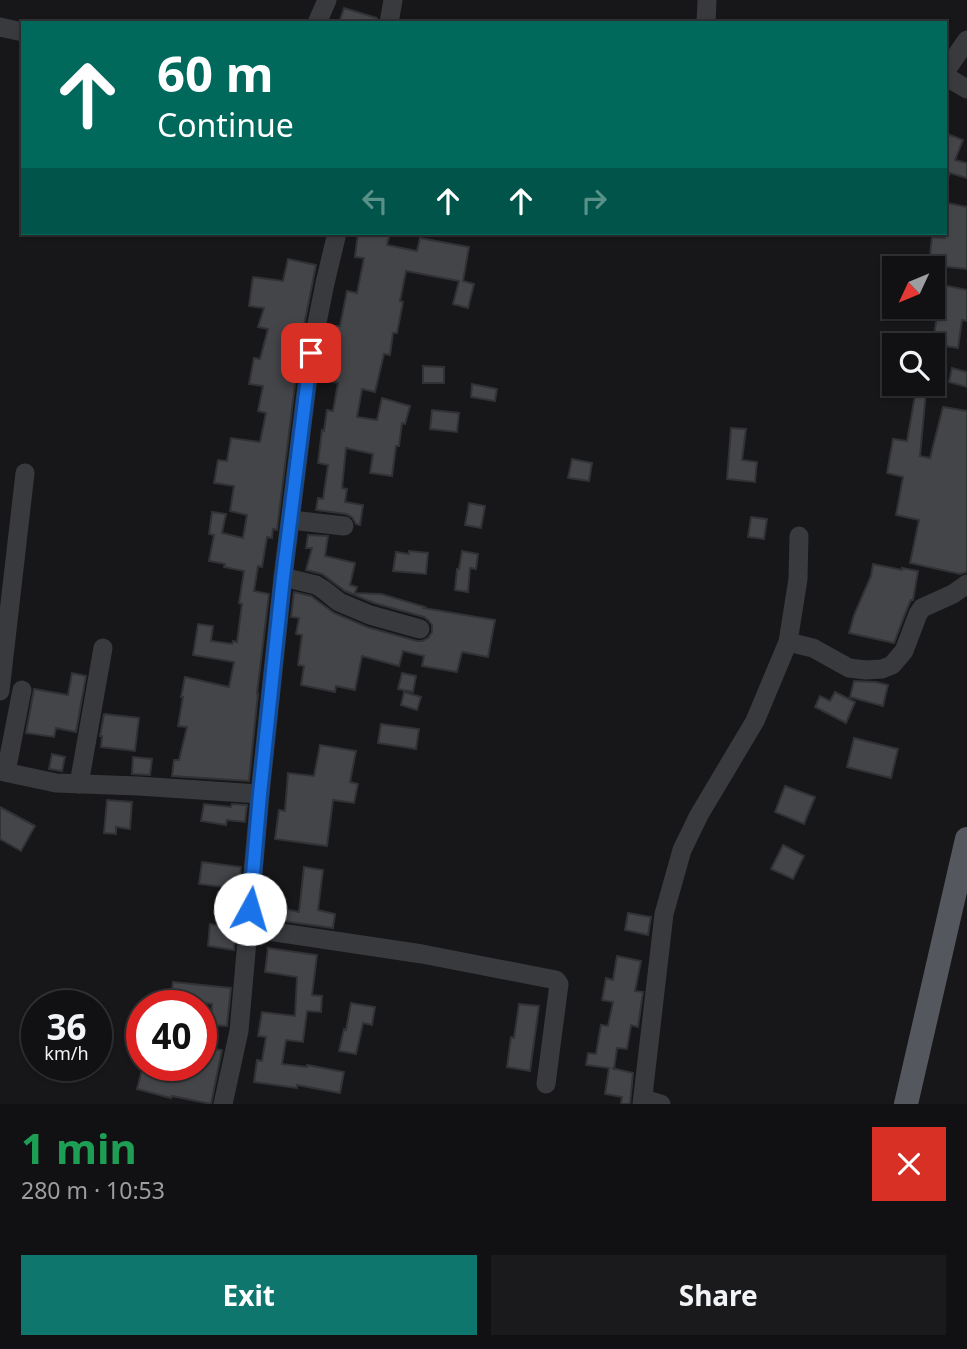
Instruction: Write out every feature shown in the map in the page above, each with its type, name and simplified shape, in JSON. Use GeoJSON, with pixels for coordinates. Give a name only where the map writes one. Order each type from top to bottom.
{"type":"FeatureCollection","features":[{"type":"Feature","properties":{"kind":"main road"},"geometry":{"type":"LineString","coordinates":[[906,1104],[967,839]]}},
{"type":"Feature","properties":{"kind":"street"},"geometry":{"type":"LineString","coordinates":[[318,21],[327,0]]}},
{"type":"Feature","properties":{"kind":"street"},"geometry":{"type":"LineString","coordinates":[[390,21],[393,0]]}},
{"type":"Feature","properties":{"kind":"street"},"geometry":{"type":"LineString","coordinates":[[706,0],[706,21]]}},
{"type":"Feature","properties":{"kind":"street"},"geometry":{"type":"LineString","coordinates":[[0,27],[21,32]]}},
{"type":"Feature","properties":{"kind":"street"},"geometry":{"type":"LineString","coordinates":[[947,71],[967,40]]}},
{"type":"Feature","properties":{"kind":"street"},"geometry":{"type":"LineString","coordinates":[[947,75],[967,89]]}},
{"type":"Feature","properties":{"kind":"street"},"geometry":{"type":"LineString","coordinates":[[223,1104],[239,1031],[283,577],[311,353],[337,235]]}},
{"type":"Feature","properties":{"kind":"street"},"geometry":{"type":"LineString","coordinates":[[0,691],[25,473]]}},
{"type":"Feature","properties":{"kind":"street"},"geometry":{"type":"LineString","coordinates":[[291,520],[344,526]]}},
{"type":"Feature","properties":{"kind":"street"},"geometry":{"type":"LineString","coordinates":[[649,1102],[664,914],[682,850],[755,721],[788,642],[798,579],[799,536]]}},
{"type":"Feature","properties":{"kind":"street"},"geometry":{"type":"LineString","coordinates":[[283,577],[316,585],[339,602],[370,615],[420,629]]}},
{"type":"Feature","properties":{"kind":"street"},"geometry":{"type":"LineString","coordinates":[[788,642],[813,648],[849,668],[882,669],[892,665],[904,651],[922,608],[953,594],[967,584]]}},
{"type":"Feature","properties":{"kind":"street"},"geometry":{"type":"LineString","coordinates":[[79,784],[103,648]]}},
{"type":"Feature","properties":{"kind":"street"},"geometry":{"type":"LineString","coordinates":[[22,690],[3,771],[56,783],[260,794]]}},
{"type":"Feature","properties":{"kind":"street"},"geometry":{"type":"LineString","coordinates":[[248,929],[422,954],[556,980],[559,984],[546,1084]]}},
{"type":"Feature","properties":{"kind":"building"},"geometry":{"type":"Polygon","coordinates":[[[344,8],[377,18],[377,21],[340,21],[344,8]]]}},
{"type":"Feature","properties":{"kind":"building"},"geometry":{"type":"Polygon","coordinates":[[[947,134],[963,140],[955,160],[967,163],[967,178],[950,173],[947,180],[947,134]]]}},
{"type":"Feature","properties":{"kind":"building"},"geometry":{"type":"Polygon","coordinates":[[[947,203],[967,207],[967,269],[945,267],[945,256],[930,256],[932,237],[945,238],[947,235],[947,203]]]}},
{"type":"Feature","properties":{"kind":"building"},"geometry":{"type":"Polygon","coordinates":[[[358,235],[390,235],[387,245],[417,251],[420,238],[469,247],[463,281],[474,284],[468,308],[453,304],[459,281],[406,271],[400,301],[403,302],[397,333],[393,333],[390,355],[384,354],[375,392],[362,389],[357,417],[377,420],[382,398],[410,406],[405,424],[402,423],[399,446],[396,446],[392,476],[370,473],[373,454],[346,448],[342,488],[347,489],[345,502],[363,505],[360,525],[346,514],[316,510],[318,498],[323,499],[328,465],[318,463],[322,430],[324,431],[327,410],[333,411],[338,383],[333,382],[337,363],[331,362],[336,326],[340,326],[347,291],[357,293],[364,258],[355,257],[358,235]]]}},
{"type":"Feature","properties":{"kind":"building"},"geometry":{"type":"Polygon","coordinates":[[[288,259],[316,265],[302,336],[297,335],[289,367],[297,369],[277,530],[273,529],[272,538],[267,537],[262,567],[258,566],[254,591],[269,594],[249,781],[172,776],[174,760],[179,760],[187,727],[178,726],[185,677],[229,687],[234,662],[193,655],[198,624],[213,626],[211,641],[232,644],[233,641],[237,642],[242,604],[239,603],[244,571],[209,561],[214,535],[209,534],[212,512],[226,514],[222,533],[243,538],[247,515],[230,511],[234,486],[214,483],[218,460],[227,461],[231,438],[260,442],[266,413],[258,411],[263,386],[249,384],[254,358],[260,359],[268,329],[258,327],[264,308],[249,306],[251,290],[253,277],[283,281],[288,259]]]}},
{"type":"Feature","properties":{"kind":"building"},"geometry":{"type":"Polygon","coordinates":[[[945,285],[967,290],[967,321],[962,320],[958,348],[945,346],[945,333],[935,333],[936,319],[945,319],[945,285]]]}},
{"type":"Feature","properties":{"kind":"building"},"geometry":{"type":"Polygon","coordinates":[[[423,366],[444,367],[444,383],[423,383],[423,366]]]}},
{"type":"Feature","properties":{"kind":"building"},"geometry":{"type":"Polygon","coordinates":[[[952,368],[967,372],[967,387],[949,382],[952,368]]]}},
{"type":"Feature","properties":{"kind":"building"},"geometry":{"type":"Polygon","coordinates":[[[472,384],[497,389],[495,401],[471,397],[472,384]]]}},
{"type":"Feature","properties":{"kind":"building"},"geometry":{"type":"Polygon","coordinates":[[[915,396],[926,396],[920,456],[930,458],[943,407],[967,411],[967,572],[960,574],[910,563],[919,520],[896,515],[903,477],[887,473],[893,439],[907,441],[915,396]]]}},
{"type":"Feature","properties":{"kind":"building"},"geometry":{"type":"Polygon","coordinates":[[[432,410],[459,413],[457,432],[430,429],[432,410]]]}},
{"type":"Feature","properties":{"kind":"building"},"geometry":{"type":"Polygon","coordinates":[[[731,428],[746,429],[742,460],[757,462],[755,482],[727,479],[731,428]]]}},
{"type":"Feature","properties":{"kind":"building"},"geometry":{"type":"Polygon","coordinates":[[[572,459],[592,463],[589,481],[568,478],[572,459]]]}},
{"type":"Feature","properties":{"kind":"building"},"geometry":{"type":"Polygon","coordinates":[[[469,503],[485,506],[481,528],[465,525],[469,503]]]}},
{"type":"Feature","properties":{"kind":"building"},"geometry":{"type":"Polygon","coordinates":[[[751,517],[767,519],[764,539],[748,537],[751,517]]]}},
{"type":"Feature","properties":{"kind":"building"},"geometry":{"type":"Polygon","coordinates":[[[308,535],[328,536],[325,556],[355,563],[350,585],[357,587],[355,593],[381,594],[424,608],[495,620],[488,657],[462,652],[457,672],[422,666],[424,656],[403,651],[399,666],[362,656],[355,690],[336,686],[335,692],[301,685],[304,666],[298,665],[302,635],[296,634],[299,618],[291,617],[294,592],[311,596],[334,613],[367,627],[417,641],[428,638],[432,632],[432,625],[424,617],[374,603],[345,591],[322,574],[306,570],[312,548],[306,548],[308,535]]]}},
{"type":"Feature","properties":{"kind":"building"},"geometry":{"type":"Polygon","coordinates":[[[409,551],[428,553],[426,574],[393,571],[396,552],[409,554],[409,551]]]}},
{"type":"Feature","properties":{"kind":"building"},"geometry":{"type":"Polygon","coordinates":[[[462,551],[478,554],[476,569],[470,568],[468,592],[455,590],[462,551]]]}},
{"type":"Feature","properties":{"kind":"building"},"geometry":{"type":"Polygon","coordinates":[[[873,564],[918,571],[913,600],[894,643],[849,633],[873,564]]]}},
{"type":"Feature","properties":{"kind":"building"},"geometry":{"type":"Polygon","coordinates":[[[72,673],[86,676],[76,732],[56,728],[54,737],[26,733],[34,689],[68,695],[72,673]]]}},
{"type":"Feature","properties":{"kind":"building"},"geometry":{"type":"Polygon","coordinates":[[[402,673],[416,676],[413,692],[398,689],[402,673]]]}},
{"type":"Feature","properties":{"kind":"building"},"geometry":{"type":"Polygon","coordinates":[[[854,681],[888,685],[883,706],[850,697],[854,681]]]}},
{"type":"Feature","properties":{"kind":"building"},"geometry":{"type":"Polygon","coordinates":[[[404,692],[421,697],[417,710],[401,705],[404,692]]]}},
{"type":"Feature","properties":{"kind":"building"},"geometry":{"type":"Polygon","coordinates":[[[835,692],[855,702],[846,723],[815,707],[820,696],[830,701],[835,692]]]}},
{"type":"Feature","properties":{"kind":"building"},"geometry":{"type":"Polygon","coordinates":[[[104,714],[139,718],[135,751],[101,747],[104,714]]]}},
{"type":"Feature","properties":{"kind":"building"},"geometry":{"type":"Polygon","coordinates":[[[381,724],[419,729],[416,749],[378,743],[381,724]]]}},
{"type":"Feature","properties":{"kind":"building"},"geometry":{"type":"Polygon","coordinates":[[[854,738],[898,749],[891,778],[847,767],[854,738]]]}},
{"type":"Feature","properties":{"kind":"building"},"geometry":{"type":"Polygon","coordinates":[[[320,745],[356,751],[350,782],[358,784],[354,803],[333,800],[327,846],[275,839],[279,810],[285,811],[288,773],[314,776],[320,745]]]}},
{"type":"Feature","properties":{"kind":"building"},"geometry":{"type":"Polygon","coordinates":[[[52,754],[65,757],[62,771],[49,769],[52,754]]]}},
{"type":"Feature","properties":{"kind":"building"},"geometry":{"type":"Polygon","coordinates":[[[133,757],[152,759],[150,775],[132,774],[133,757]]]}},
{"type":"Feature","properties":{"kind":"building"},"geometry":{"type":"Polygon","coordinates":[[[785,786],[815,797],[804,824],[775,812],[785,786]]]}},
{"type":"Feature","properties":{"kind":"building"},"geometry":{"type":"Polygon","coordinates":[[[107,800],[132,802],[130,829],[116,827],[116,834],[104,833],[107,800]]]}},
{"type":"Feature","properties":{"kind":"building"},"geometry":{"type":"Polygon","coordinates":[[[204,804],[231,807],[232,804],[247,805],[245,822],[227,820],[226,825],[201,821],[204,804]]]}},
{"type":"Feature","properties":{"kind":"building"},"geometry":{"type":"Polygon","coordinates":[[[0,807],[35,826],[21,851],[0,839],[0,807]]]}},
{"type":"Feature","properties":{"kind":"building"},"geometry":{"type":"Polygon","coordinates":[[[783,845],[804,856],[793,879],[771,869],[783,845]]]}},
{"type":"Feature","properties":{"kind":"building"},"geometry":{"type":"Polygon","coordinates":[[[202,862],[241,867],[239,889],[199,884],[202,862]]]}},
{"type":"Feature","properties":{"kind":"building"},"geometry":{"type":"Polygon","coordinates":[[[304,867],[323,870],[318,910],[335,914],[333,928],[268,919],[271,906],[299,912],[304,867]]]}},
{"type":"Feature","properties":{"kind":"building"},"geometry":{"type":"Polygon","coordinates":[[[628,913],[651,917],[648,935],[625,930],[628,913]]]}},
{"type":"Feature","properties":{"kind":"building"},"geometry":{"type":"Polygon","coordinates":[[[210,924],[236,928],[234,950],[208,946],[210,924]]]}},
{"type":"Feature","properties":{"kind":"building"},"geometry":{"type":"Polygon","coordinates":[[[268,948],[317,955],[312,995],[322,996],[321,1012],[307,1011],[303,1042],[286,1040],[282,1064],[307,1065],[344,1072],[340,1093],[297,1085],[297,1088],[254,1082],[257,1060],[262,1061],[266,1037],[258,1036],[262,1012],[295,1016],[297,977],[265,972],[268,948]]]}},
{"type":"Feature","properties":{"kind":"building"},"geometry":{"type":"Polygon","coordinates":[[[617,956],[641,961],[635,991],[643,992],[638,1027],[631,1025],[627,1049],[617,1048],[614,1068],[633,1073],[630,1104],[621,1104],[622,1097],[605,1094],[609,1068],[586,1065],[588,1053],[596,1054],[601,1025],[608,1026],[613,1002],[602,1000],[606,978],[613,980],[617,956]]]}},
{"type":"Feature","properties":{"kind":"building"},"geometry":{"type":"Polygon","coordinates":[[[173,982],[231,988],[227,1026],[217,1025],[217,990],[172,990],[173,982]]]}},
{"type":"Feature","properties":{"kind":"building"},"geometry":{"type":"Polygon","coordinates":[[[351,1003],[375,1007],[372,1025],[363,1023],[356,1054],[339,1051],[351,1003]]]}},
{"type":"Feature","properties":{"kind":"building"},"geometry":{"type":"Polygon","coordinates":[[[519,1004],[539,1006],[530,1071],[507,1067],[519,1004]]]}},
{"type":"Feature","properties":{"kind":"building"},"geometry":{"type":"Polygon","coordinates":[[[217,1049],[222,1050],[217,1075],[217,1049]]]}},
{"type":"Feature","properties":{"kind":"building"},"geometry":{"type":"Polygon","coordinates":[[[139,1081],[216,1081],[211,1104],[137,1089],[139,1081]]]}},
{"type":"Feature","properties":{"kind":"route"},"geometry":{"type":"LineString","coordinates":[[250,909],[283,577],[311,353]]}}]}
